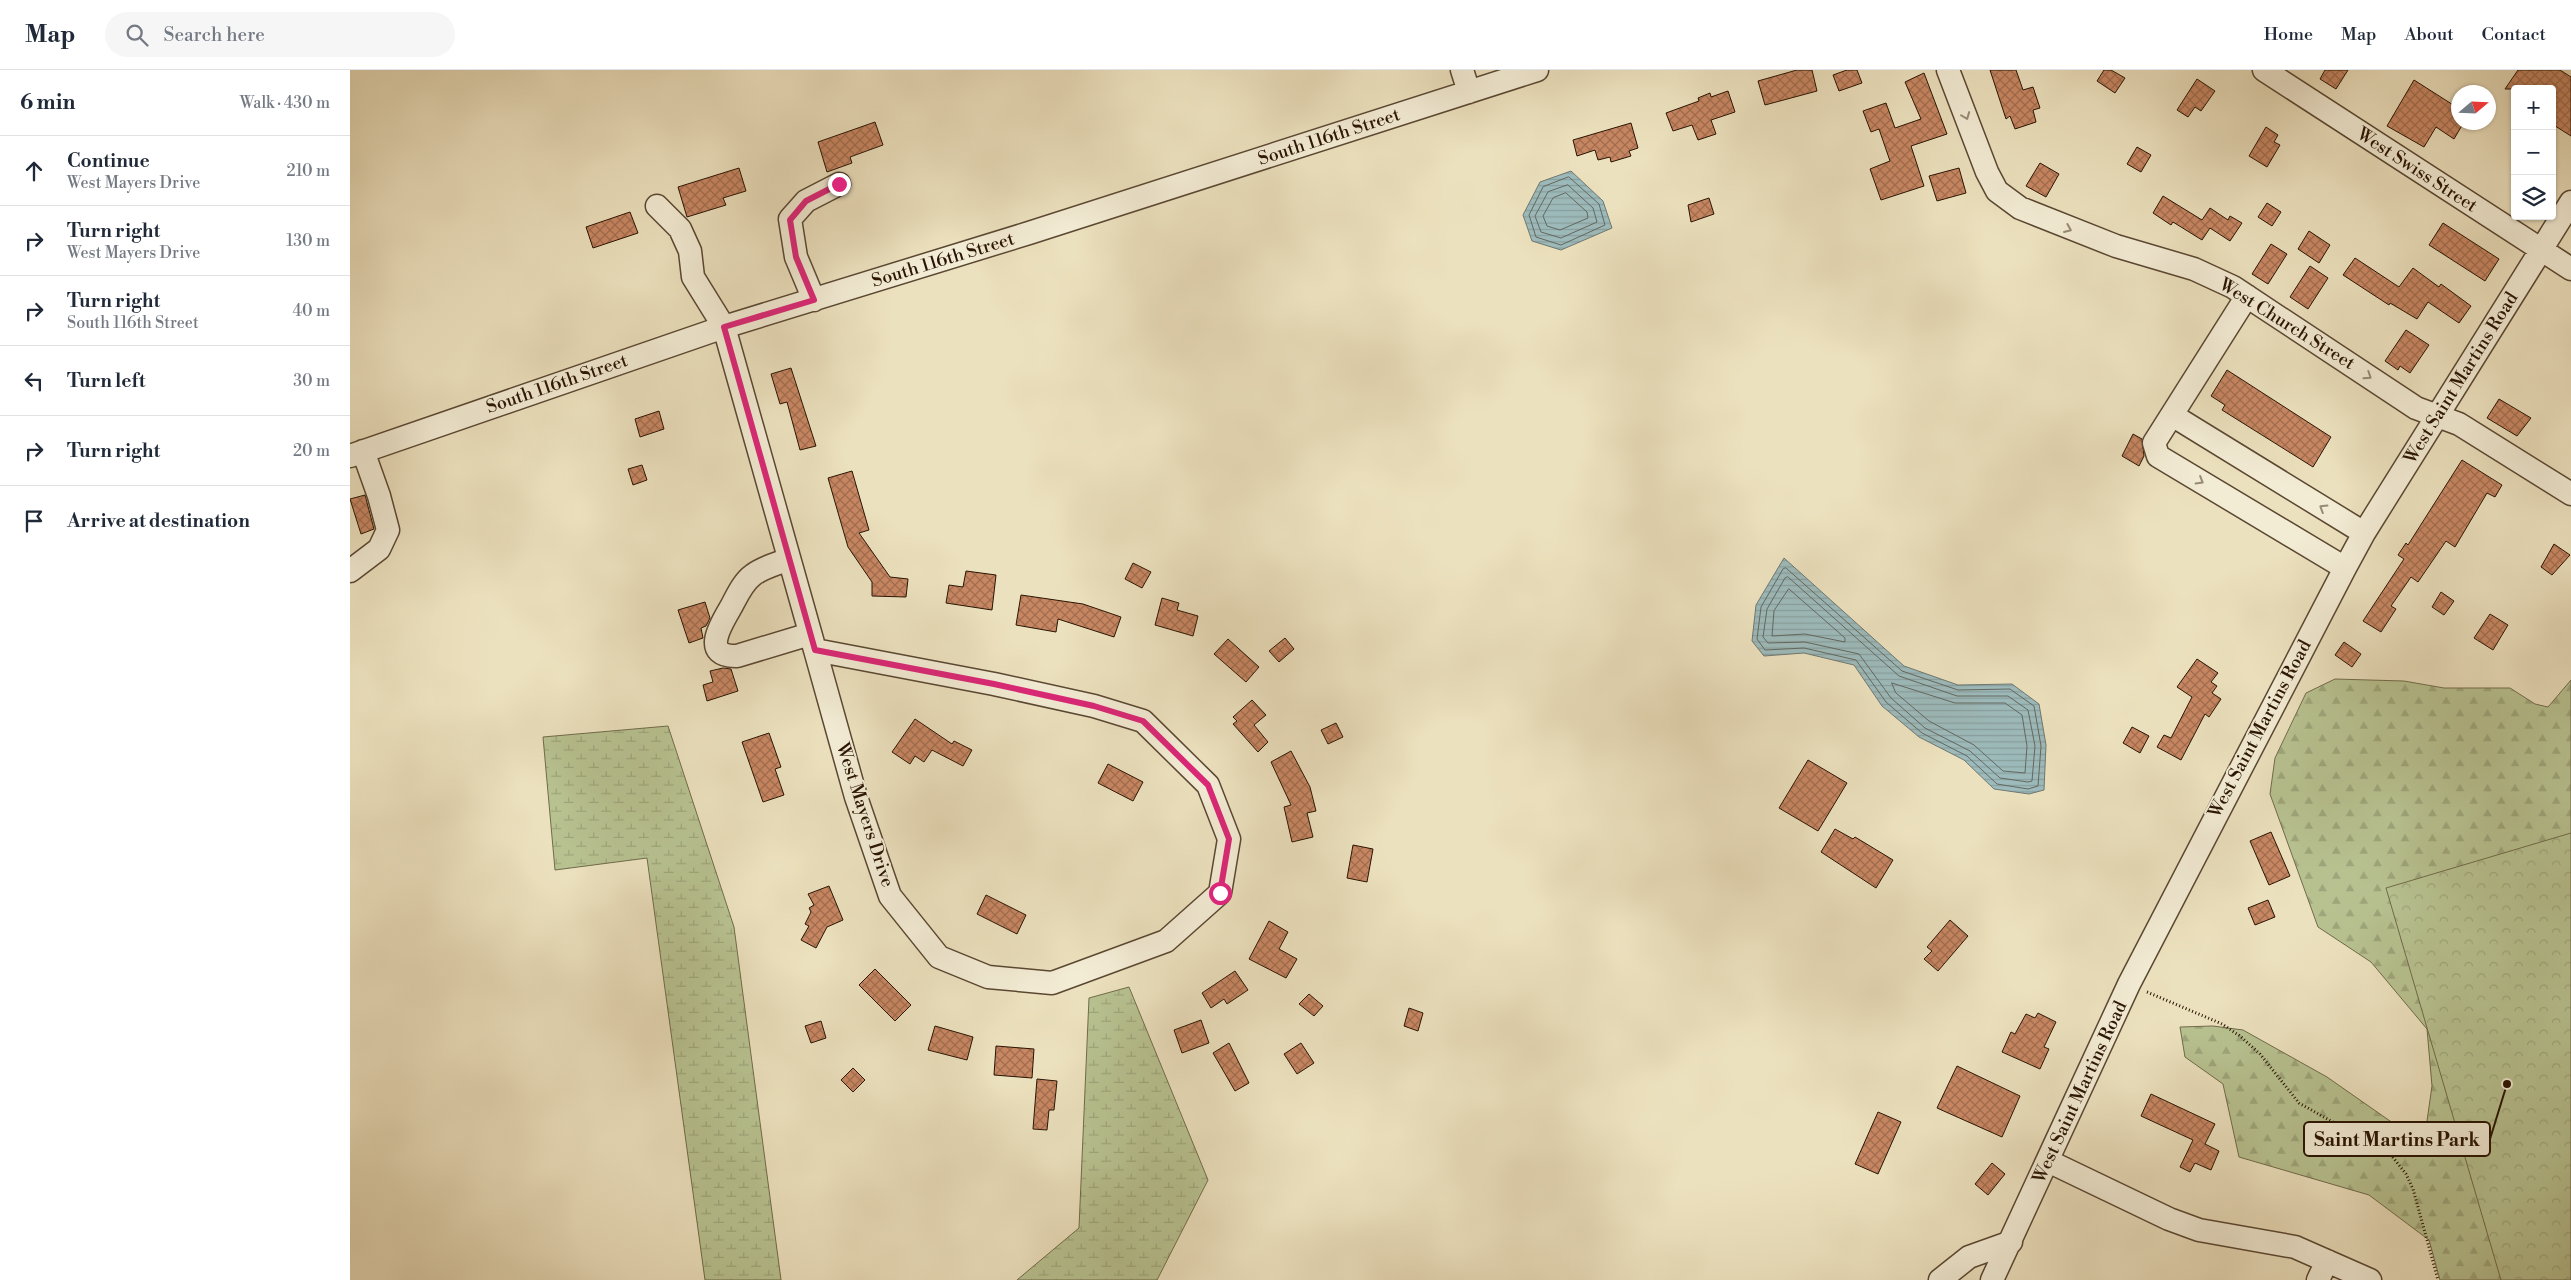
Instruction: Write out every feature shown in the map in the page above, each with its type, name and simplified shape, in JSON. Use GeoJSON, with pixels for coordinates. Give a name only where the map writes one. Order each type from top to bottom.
{"type":"FeatureCollection","features":[{"type":"Feature","properties":{"kind":"street"},"geometry":{"type":"LineString","coordinates":[[1462,70],[1470,92]]}},
{"type":"Feature","properties":{"kind":"street","name":"South 116th Street"},"geometry":{"type":"LineString","coordinates":[[356,453],[724,327],[1029,233],[1538,70]]}},
{"type":"Feature","properties":{"kind":"street","name":"West Church Street"},"geometry":{"type":"LineString","coordinates":[[1948,70],[1987,172],[1997,191],[2020,208],[2074,231],[2194,269],[2247,296],[2416,408],[2459,424],[2571,494]]}},
{"type":"Feature","properties":{"kind":"street","name":"West Swiss Street"},"geometry":{"type":"LineString","coordinates":[[2264,70],[2571,269]]}},
{"type":"Feature","properties":{"kind":"street"},"geometry":{"type":"LineString","coordinates":[[814,300],[796,257],[790,220],[806,201],[839,184]]}},
{"type":"Feature","properties":{"kind":"street","name":"West Saint Martins Road"},"geometry":{"type":"LineString","coordinates":[[1992,1280],[2129,984],[2345,568],[2364,534],[2571,202]]}},
{"type":"Feature","properties":{"kind":"street","name":"West Mayers Drive"},"geometry":{"type":"LineString","coordinates":[[657,206],[680,229],[690,252],[693,277],[724,327],[856,797],[890,896],[939,957],[988,977],[1052,982],[1166,941],[1220,893],[1229,839],[1208,785],[1143,721],[1094,706],[813,642]]}},
{"type":"Feature","properties":{"kind":"street"},"geometry":{"type":"LineString","coordinates":[[2247,296],[2154,443],[2158,456],[2345,568]]}},
{"type":"Feature","properties":{"kind":"street"},"geometry":{"type":"LineString","coordinates":[[2172,415],[2364,534]]}},
{"type":"Feature","properties":{"kind":"street"},"geometry":{"type":"LineString","coordinates":[[350,571],[379,549],[388,530],[379,496],[356,453]]}},
{"type":"Feature","properties":{"kind":"street"},"geometry":{"type":"LineString","coordinates":[[789,559],[762,569],[746,583],[719,628],[715,640],[717,646],[729,656],[813,642]]}},
{"type":"Feature","properties":{"kind":"street"},"geometry":{"type":"LineString","coordinates":[[2048,1161],[2169,1219],[2199,1230],[2295,1247],[2323,1271],[2370,1280]]}},
{"type":"Feature","properties":{"kind":"street"},"geometry":{"type":"LineString","coordinates":[[1940,1280],[1969,1257],[2011,1242]]}},
{"type":"Feature","properties":{"kind":"path"},"geometry":{"type":"LineString","coordinates":[[2129,984],[2222,1024],[2240,1036],[2260,1054],[2299,1103],[2391,1154],[2406,1174],[2413,1189],[2438,1280]]}},
{"type":"Feature","properties":{"kind":"green space"},"geometry":{"type":"Polygon","coordinates":[[[2335,679],[2404,681],[2444,688],[2510,688],[2535,704],[2548,707],[2571,680],[2571,1280],[2440,1280],[2429,1240],[2369,1195],[2239,1157],[2223,1084],[2185,1057],[2180,1027],[2213,1026],[2243,1030],[2327,1077],[2400,1128],[2426,1128],[2432,1086],[2427,1029],[2371,962],[2318,927],[2270,794],[2275,758],[2306,693],[2335,679]]]}},
{"type":"Feature","properties":{"kind":"green space"},"geometry":{"type":"Polygon","coordinates":[[[668,726],[734,927],[781,1280],[705,1280],[647,858],[555,870],[543,737],[668,726]]]}},
{"type":"Feature","properties":{"kind":"green space"},"geometry":{"type":"Polygon","coordinates":[[[2571,833],[2571,1280],[2501,1280],[2386,888],[2571,833]]]}},
{"type":"Feature","properties":{"kind":"green space"},"geometry":{"type":"Polygon","coordinates":[[[1129,987],[1208,1180],[1157,1280],[1017,1280],[1079,1228],[1089,998],[1129,987]]]}},
{"type":"Feature","properties":{"kind":"water"},"geometry":{"type":"Polygon","coordinates":[[[1571,171],[1603,201],[1612,228],[1561,250],[1532,241],[1523,215],[1540,182],[1571,171]]]}},
{"type":"Feature","properties":{"kind":"water"},"geometry":{"type":"Polygon","coordinates":[[[1784,558],[1904,666],[1958,685],[2012,684],[2039,704],[2046,745],[2044,790],[2029,794],[1994,789],[1964,760],[1919,737],[1882,706],[1854,665],[1804,653],[1764,656],[1752,641],[1756,605],[1784,558]]]}},
{"type":"Feature","properties":{"kind":"building"},"geometry":{"type":"Polygon","coordinates":[[[1797,70],[1812,70],[1817,91],[1765,105],[1758,81],[1797,70]]]}},
{"type":"Feature","properties":{"kind":"building"},"geometry":{"type":"Polygon","coordinates":[[[1847,70],[1857,70],[1862,83],[1839,91],[1833,75],[1847,70]]]}},
{"type":"Feature","properties":{"kind":"building"},"geometry":{"type":"Polygon","coordinates":[[[1990,70],[2016,70],[2023,90],[2033,87],[2040,108],[2033,110],[2036,122],[2015,129],[2010,116],[2006,119],[1990,70]]]}},
{"type":"Feature","properties":{"kind":"building"},"geometry":{"type":"Polygon","coordinates":[[[2104,70],[2111,70],[2125,78],[2115,93],[2097,81],[2104,70]]]}},
{"type":"Feature","properties":{"kind":"building"},"geometry":{"type":"Polygon","coordinates":[[[2325,70],[2348,70],[2336,89],[2320,79],[2325,70]]]}},
{"type":"Feature","properties":{"kind":"building"},"geometry":{"type":"Polygon","coordinates":[[[2518,70],[2560,70],[2571,77],[2571,136],[2556,127],[2556,85],[2511,85],[2511,89],[2505,89],[2518,70]]]}},
{"type":"Feature","properties":{"kind":"building"},"geometry":{"type":"Polygon","coordinates":[[[1924,73],[1947,134],[1911,146],[1924,186],[1881,200],[1870,169],[1890,161],[1879,129],[1871,132],[1863,111],[1886,103],[1895,128],[1921,119],[1905,82],[1924,73]]]}},
{"type":"Feature","properties":{"kind":"building"},"geometry":{"type":"Polygon","coordinates":[[[2197,79],[2215,91],[2201,111],[2195,107],[2188,117],[2177,110],[2197,79]]]}},
{"type":"Feature","properties":{"kind":"building"},"geometry":{"type":"Polygon","coordinates":[[[2414,80],[2451,104],[2451,130],[2459,130],[2454,139],[2436,127],[2424,147],[2387,126],[2414,80]]]}},
{"type":"Feature","properties":{"kind":"building"},"geometry":{"type":"Polygon","coordinates":[[[1728,91],[1735,112],[1711,120],[1716,134],[1698,140],[1692,125],[1673,131],[1666,113],[1699,101],[1698,98],[1710,93],[1711,97],[1728,91]]]}},
{"type":"Feature","properties":{"kind":"building"},"geometry":{"type":"Polygon","coordinates":[[[875,122],[883,145],[850,157],[852,163],[827,172],[818,142],[875,122]]]}},
{"type":"Feature","properties":{"kind":"building"},"geometry":{"type":"Polygon","coordinates":[[[1631,123],[1638,148],[1629,151],[1631,156],[1611,162],[1610,157],[1598,160],[1595,150],[1577,156],[1573,140],[1631,123]]]}},
{"type":"Feature","properties":{"kind":"building"},"geometry":{"type":"Polygon","coordinates":[[[2266,127],[2278,135],[2274,142],[2280,145],[2267,167],[2249,156],[2266,127]]]}},
{"type":"Feature","properties":{"kind":"building"},"geometry":{"type":"Polygon","coordinates":[[[2137,147],[2151,155],[2141,172],[2127,164],[2137,147]]]}},
{"type":"Feature","properties":{"kind":"building"},"geometry":{"type":"Polygon","coordinates":[[[2040,163],[2059,174],[2046,197],[2026,186],[2040,163]]]}},
{"type":"Feature","properties":{"kind":"building"},"geometry":{"type":"Polygon","coordinates":[[[739,168],[746,191],[723,198],[726,205],[687,217],[678,187],[739,168]]]}},
{"type":"Feature","properties":{"kind":"building"},"geometry":{"type":"Polygon","coordinates":[[[1959,168],[1966,193],[1937,201],[1929,176],[1959,168]]]}},
{"type":"Feature","properties":{"kind":"building"},"geometry":{"type":"Polygon","coordinates":[[[2163,196],[2202,220],[2210,208],[2228,220],[2230,216],[2242,223],[2230,241],[2210,228],[2202,240],[2173,222],[2171,225],[2153,213],[2163,196]]]}},
{"type":"Feature","properties":{"kind":"building"},"geometry":{"type":"Polygon","coordinates":[[[1709,198],[1714,214],[1691,222],[1688,205],[1709,198]]]}},
{"type":"Feature","properties":{"kind":"building"},"geometry":{"type":"Polygon","coordinates":[[[2267,203],[2281,212],[2272,226],[2258,217],[2267,203]]]}},
{"type":"Feature","properties":{"kind":"building"},"geometry":{"type":"Polygon","coordinates":[[[630,212],[638,233],[593,248],[586,227],[630,212]]]}},
{"type":"Feature","properties":{"kind":"building"},"geometry":{"type":"Polygon","coordinates":[[[2443,223],[2499,259],[2485,281],[2429,245],[2443,223]]]}},
{"type":"Feature","properties":{"kind":"building"},"geometry":{"type":"Polygon","coordinates":[[[2309,231],[2330,245],[2319,263],[2298,249],[2309,231]]]}},
{"type":"Feature","properties":{"kind":"building"},"geometry":{"type":"Polygon","coordinates":[[[2271,244],[2287,254],[2268,284],[2252,274],[2271,244]]]}},
{"type":"Feature","properties":{"kind":"building"},"geometry":{"type":"Polygon","coordinates":[[[2355,258],[2399,287],[2413,268],[2439,287],[2441,284],[2471,306],[2459,323],[2428,302],[2417,319],[2390,303],[2389,305],[2343,275],[2355,258]]]}},
{"type":"Feature","properties":{"kind":"building"},"geometry":{"type":"Polygon","coordinates":[[[2310,266],[2328,278],[2308,309],[2290,297],[2310,266]]]}},
{"type":"Feature","properties":{"kind":"building"},"geometry":{"type":"Polygon","coordinates":[[[2406,330],[2429,345],[2410,373],[2400,366],[2398,370],[2385,361],[2406,330]]]}},
{"type":"Feature","properties":{"kind":"building"},"geometry":{"type":"Polygon","coordinates":[[[791,368],[816,446],[800,450],[787,402],[780,404],[771,374],[791,368]]]}},
{"type":"Feature","properties":{"kind":"building"},"geometry":{"type":"Polygon","coordinates":[[[2227,370],[2331,437],[2313,467],[2222,410],[2225,405],[2211,396],[2227,370]]]}},
{"type":"Feature","properties":{"kind":"building"},"geometry":{"type":"Polygon","coordinates":[[[2499,399],[2531,418],[2517,436],[2487,418],[2499,399]]]}},
{"type":"Feature","properties":{"kind":"building"},"geometry":{"type":"Polygon","coordinates":[[[659,411],[664,429],[640,437],[635,419],[659,411]]]}},
{"type":"Feature","properties":{"kind":"building"},"geometry":{"type":"Polygon","coordinates":[[[2133,434],[2142,439],[2144,456],[2139,466],[2122,456],[2133,434]]]}},
{"type":"Feature","properties":{"kind":"building"},"geometry":{"type":"Polygon","coordinates":[[[2462,460],[2502,485],[2495,497],[2487,493],[2455,547],[2446,541],[2418,582],[2411,577],[2391,606],[2396,609],[2381,632],[2363,621],[2404,559],[2398,555],[2406,543],[2408,545],[2462,460]]]}},
{"type":"Feature","properties":{"kind":"building"},"geometry":{"type":"Polygon","coordinates":[[[642,465],[647,480],[633,485],[628,469],[642,465]]]}},
{"type":"Feature","properties":{"kind":"building"},"geometry":{"type":"Polygon","coordinates":[[[852,471],[869,530],[859,533],[890,577],[908,579],[906,597],[872,596],[872,582],[848,547],[828,478],[852,471]]]}},
{"type":"Feature","properties":{"kind":"building"},"geometry":{"type":"Polygon","coordinates":[[[365,495],[374,529],[361,534],[350,499],[365,495]]]}},
{"type":"Feature","properties":{"kind":"building"},"geometry":{"type":"Polygon","coordinates":[[[2554,544],[2570,555],[2552,575],[2541,567],[2554,544]]]}},
{"type":"Feature","properties":{"kind":"building"},"geometry":{"type":"Polygon","coordinates":[[[1133,563],[1151,572],[1142,588],[1125,579],[1133,563]]]}},
{"type":"Feature","properties":{"kind":"building"},"geometry":{"type":"Polygon","coordinates":[[[966,571],[996,575],[992,610],[946,603],[949,585],[963,587],[966,571]]]}},
{"type":"Feature","properties":{"kind":"building"},"geometry":{"type":"Polygon","coordinates":[[[2441,592],[2454,601],[2444,615],[2432,607],[2441,592]]]}},
{"type":"Feature","properties":{"kind":"building"},"geometry":{"type":"Polygon","coordinates":[[[1021,595],[1083,604],[1121,617],[1114,637],[1058,619],[1056,632],[1016,625],[1021,595]]]}},
{"type":"Feature","properties":{"kind":"building"},"geometry":{"type":"Polygon","coordinates":[[[1162,598],[1179,603],[1177,610],[1198,616],[1193,636],[1155,625],[1162,598]]]}},
{"type":"Feature","properties":{"kind":"building"},"geometry":{"type":"Polygon","coordinates":[[[705,602],[710,618],[706,626],[701,628],[703,638],[689,643],[678,610],[705,602]]]}},
{"type":"Feature","properties":{"kind":"building"},"geometry":{"type":"Polygon","coordinates":[[[2490,614],[2508,625],[2493,650],[2474,638],[2490,614]]]}},
{"type":"Feature","properties":{"kind":"building"},"geometry":{"type":"Polygon","coordinates":[[[1285,638],[1294,649],[1279,662],[1269,651],[1285,638]]]}},
{"type":"Feature","properties":{"kind":"building"},"geometry":{"type":"Polygon","coordinates":[[[1228,639],[1259,667],[1246,682],[1214,654],[1228,639]]]}},
{"type":"Feature","properties":{"kind":"building"},"geometry":{"type":"Polygon","coordinates":[[[2344,642],[2361,654],[2352,667],[2335,655],[2344,642]]]}},
{"type":"Feature","properties":{"kind":"building"},"geometry":{"type":"Polygon","coordinates":[[[2197,659],[2218,673],[2211,682],[2217,686],[2212,693],[2221,699],[2209,717],[2205,714],[2181,760],[2157,747],[2164,735],[2171,738],[2192,697],[2177,687],[2197,659]]]}},
{"type":"Feature","properties":{"kind":"building"},"geometry":{"type":"Polygon","coordinates":[[[723,668],[731,669],[738,691],[707,701],[703,685],[713,682],[710,671],[723,668]]]}},
{"type":"Feature","properties":{"kind":"building"},"geometry":{"type":"Polygon","coordinates":[[[1252,700],[1266,715],[1254,725],[1268,742],[1258,752],[1233,724],[1237,721],[1233,717],[1252,700]]]}},
{"type":"Feature","properties":{"kind":"building"},"geometry":{"type":"Polygon","coordinates":[[[915,719],[952,744],[954,741],[972,750],[963,766],[932,750],[924,762],[915,756],[910,764],[892,752],[915,719]]]}},
{"type":"Feature","properties":{"kind":"building"},"geometry":{"type":"Polygon","coordinates":[[[1336,723],[1343,737],[1328,744],[1321,730],[1336,723]]]}},
{"type":"Feature","properties":{"kind":"building"},"geometry":{"type":"Polygon","coordinates":[[[2132,727],[2149,736],[2140,753],[2123,743],[2132,727]]]}},
{"type":"Feature","properties":{"kind":"building"},"geometry":{"type":"Polygon","coordinates":[[[769,733],[781,767],[775,769],[784,795],[763,802],[742,742],[769,733]]]}},
{"type":"Feature","properties":{"kind":"building"},"geometry":{"type":"Polygon","coordinates":[[[1291,751],[1310,787],[1316,811],[1307,813],[1313,837],[1292,842],[1284,807],[1291,805],[1271,762],[1291,751]]]}},
{"type":"Feature","properties":{"kind":"building"},"geometry":{"type":"Polygon","coordinates":[[[1808,760],[1847,783],[1818,831],[1779,808],[1808,760]]]}},
{"type":"Feature","properties":{"kind":"building"},"geometry":{"type":"Polygon","coordinates":[[[1108,764],[1143,782],[1133,801],[1098,783],[1108,764]]]}},
{"type":"Feature","properties":{"kind":"building"},"geometry":{"type":"Polygon","coordinates":[[[1835,829],[1853,839],[1855,837],[1893,860],[1876,888],[1821,852],[1835,829]]]}},
{"type":"Feature","properties":{"kind":"building"},"geometry":{"type":"Polygon","coordinates":[[[2271,832],[2290,876],[2269,885],[2250,841],[2271,832]]]}},
{"type":"Feature","properties":{"kind":"building"},"geometry":{"type":"Polygon","coordinates":[[[1353,845],[1373,849],[1367,882],[1347,878],[1353,845]]]}},
{"type":"Feature","properties":{"kind":"building"},"geometry":{"type":"Polygon","coordinates":[[[829,886],[843,920],[827,927],[816,948],[801,940],[809,926],[805,924],[811,912],[809,908],[814,905],[808,894],[829,886]]]}},
{"type":"Feature","properties":{"kind":"building"},"geometry":{"type":"Polygon","coordinates":[[[986,895],[1026,915],[1017,934],[977,914],[986,895]]]}},
{"type":"Feature","properties":{"kind":"building"},"geometry":{"type":"Polygon","coordinates":[[[2268,900],[2275,917],[2255,925],[2248,908],[2268,900]]]}},
{"type":"Feature","properties":{"kind":"building"},"geometry":{"type":"Polygon","coordinates":[[[1950,920],[1968,936],[1938,971],[1924,959],[1932,951],[1927,947],[1950,920]]]}},
{"type":"Feature","properties":{"kind":"building"},"geometry":{"type":"Polygon","coordinates":[[[1269,921],[1288,932],[1279,949],[1297,959],[1286,978],[1249,959],[1269,921]]]}},
{"type":"Feature","properties":{"kind":"building"},"geometry":{"type":"Polygon","coordinates":[[[875,969],[911,1005],[895,1021],[859,985],[875,969]]]}},
{"type":"Feature","properties":{"kind":"building"},"geometry":{"type":"Polygon","coordinates":[[[1235,971],[1248,990],[1227,1004],[1224,999],[1211,1008],[1202,993],[1235,971]]]}},
{"type":"Feature","properties":{"kind":"building"},"geometry":{"type":"Polygon","coordinates":[[[1309,994],[1323,1006],[1314,1016],[1299,1004],[1309,994]]]}},
{"type":"Feature","properties":{"kind":"building"},"geometry":{"type":"Polygon","coordinates":[[[1409,1008],[1423,1013],[1418,1031],[1404,1026],[1409,1008]]]}},
{"type":"Feature","properties":{"kind":"building"},"geometry":{"type":"Polygon","coordinates":[[[2038,1013],[2056,1022],[2044,1047],[2049,1049],[2040,1069],[2002,1052],[2011,1032],[2015,1034],[2026,1014],[2035,1018],[2038,1013]]]}},
{"type":"Feature","properties":{"kind":"building"},"geometry":{"type":"Polygon","coordinates":[[[1201,1020],[1209,1043],[1182,1053],[1174,1030],[1201,1020]]]}},
{"type":"Feature","properties":{"kind":"building"},"geometry":{"type":"Polygon","coordinates":[[[821,1021],[826,1038],[811,1043],[805,1026],[821,1021]]]}},
{"type":"Feature","properties":{"kind":"building"},"geometry":{"type":"Polygon","coordinates":[[[935,1026],[973,1037],[967,1060],[928,1050],[935,1026]]]}},
{"type":"Feature","properties":{"kind":"building"},"geometry":{"type":"Polygon","coordinates":[[[1229,1043],[1249,1083],[1235,1091],[1213,1053],[1229,1043]]]}},
{"type":"Feature","properties":{"kind":"building"},"geometry":{"type":"Polygon","coordinates":[[[1301,1043],[1314,1063],[1297,1074],[1284,1054],[1301,1043]]]}},
{"type":"Feature","properties":{"kind":"building"},"geometry":{"type":"Polygon","coordinates":[[[996,1046],[1034,1049],[1032,1078],[994,1075],[996,1046]]]}},
{"type":"Feature","properties":{"kind":"building"},"geometry":{"type":"Polygon","coordinates":[[[1957,1066],[2020,1096],[2002,1137],[1937,1108],[1957,1066]]]}},
{"type":"Feature","properties":{"kind":"building"},"geometry":{"type":"Polygon","coordinates":[[[853,1068],[865,1080],[853,1092],[841,1080],[853,1068]]]}},
{"type":"Feature","properties":{"kind":"building"},"geometry":{"type":"Polygon","coordinates":[[[1037,1079],[1057,1081],[1054,1110],[1049,1110],[1047,1130],[1033,1129],[1037,1079]]]}},
{"type":"Feature","properties":{"kind":"building"},"geometry":{"type":"Polygon","coordinates":[[[2151,1094],[2215,1124],[2205,1144],[2219,1151],[2211,1170],[2195,1163],[2190,1172],[2180,1167],[2193,1140],[2141,1116],[2151,1094]]]}},
{"type":"Feature","properties":{"kind":"building"},"geometry":{"type":"Polygon","coordinates":[[[1878,1112],[1901,1122],[1878,1174],[1855,1164],[1878,1112]]]}},
{"type":"Feature","properties":{"kind":"building"},"geometry":{"type":"Polygon","coordinates":[[[1992,1163],[2005,1174],[1988,1195],[1975,1184],[1992,1163]]]}},
{"type":"Feature","properties":{"kind":"place","name":"Saint Martins Park"},"geometry":{"type":"Point","coordinates":[2507,1084]}},
{"type":"Feature","properties":{"kind":"route"},"geometry":{"type":"LineString","coordinates":[[839,184],[806,201],[790,220],[796,257],[814,300],[724,327],[815,650],[994,684],[1094,706],[1143,721],[1208,785],[1229,839],[1220,893]]}}]}
